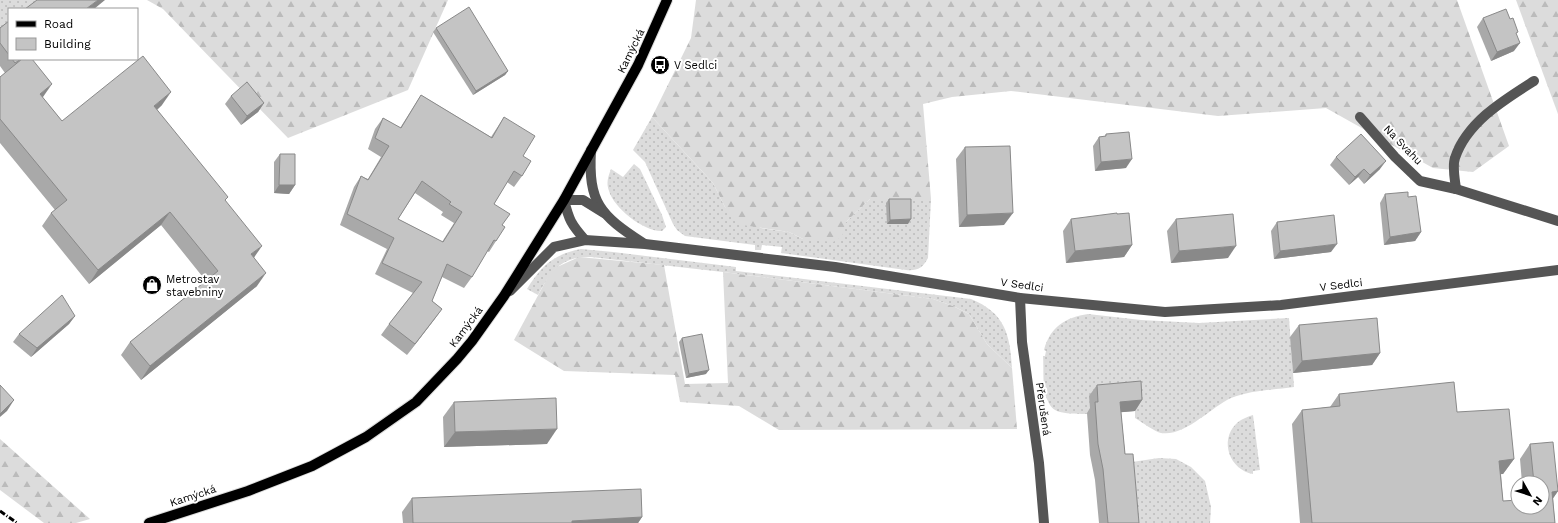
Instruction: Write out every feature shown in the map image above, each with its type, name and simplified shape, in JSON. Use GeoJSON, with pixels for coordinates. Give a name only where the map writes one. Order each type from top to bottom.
{"type":"FeatureCollection","features":[{"type":"Feature","properties":{"kind":"main road","name":"Kamýcká"},"geometry":{"type":"LineString","coordinates":[[149,523],[255,488],[312,466],[366,437],[416,402],[457,359],[504,296],[564,200],[638,65],[667,0]]}},
{"type":"Feature","properties":{"kind":"street"},"geometry":{"type":"LineString","coordinates":[[1456,189],[1455,159],[1465,139],[1479,122],[1502,101],[1534,81]]}},
{"type":"Feature","properties":{"kind":"street","name":"Na Svahu"},"geometry":{"type":"LineString","coordinates":[[1360,117],[1395,157],[1420,180],[1456,189],[1558,221]]}},
{"type":"Feature","properties":{"kind":"street"},"geometry":{"type":"LineString","coordinates":[[591,150],[590,171],[593,193],[604,213]]}},
{"type":"Feature","properties":{"kind":"street"},"geometry":{"type":"LineString","coordinates":[[585,240],[569,219],[564,200],[583,200],[604,213],[620,228],[645,244]]}},
{"type":"Feature","properties":{"kind":"street","name":"V Sedlci"},"geometry":{"type":"LineString","coordinates":[[504,296],[554,247],[585,240],[645,244],[835,266],[1020,298],[1165,312],[1281,305],[1558,270]]}},
{"type":"Feature","properties":{"kind":"street","name":"Přerušená"},"geometry":{"type":"LineString","coordinates":[[1020,298],[1022,342],[1039,463],[1044,523]]}},
{"type":"Feature","properties":{"kind":"green space"},"geometry":{"type":"Polygon","coordinates":[[[0,0],[39,0],[28,8],[8,8],[8,24],[0,30],[0,0]]]}},
{"type":"Feature","properties":{"kind":"green space"},"geometry":{"type":"Polygon","coordinates":[[[147,0],[448,0],[408,90],[288,138],[163,9],[147,0]]]}},
{"type":"Feature","properties":{"kind":"green space"},"geometry":{"type":"Polygon","coordinates":[[[696,0],[1457,0],[1509,146],[1473,172],[1433,168],[1326,108],[1218,116],[1011,91],[952,97],[923,104],[931,199],[870,199],[846,222],[842,237],[833,242],[803,239],[789,232],[743,225],[725,207],[713,183],[652,117],[691,38],[696,0]]]}},
{"type":"Feature","properties":{"kind":"green space"},"geometry":{"type":"Polygon","coordinates":[[[1516,0],[1558,0],[1558,114],[1516,0]]]}},
{"type":"Feature","properties":{"kind":"green space"},"geometry":{"type":"Polygon","coordinates":[[[652,117],[713,183],[725,207],[761,228],[789,232],[803,239],[846,222],[870,199],[931,199],[928,258],[919,268],[906,270],[781,253],[782,247],[762,245],[761,250],[755,250],[755,245],[685,236],[677,230],[673,224],[645,162],[633,150],[652,117]]]}},
{"type":"Feature","properties":{"kind":"green space"},"geometry":{"type":"Polygon","coordinates":[[[634,164],[640,169],[662,215],[666,227],[662,231],[647,228],[631,218],[617,205],[609,191],[608,180],[611,169],[623,177],[634,164]]]}},
{"type":"Feature","properties":{"kind":"green space"},"geometry":{"type":"Polygon","coordinates":[[[581,249],[736,267],[736,271],[971,299],[991,311],[1004,326],[1010,345],[1012,368],[987,344],[969,314],[953,306],[933,299],[723,272],[591,257],[581,257],[564,262],[553,272],[538,295],[527,289],[549,262],[563,254],[581,249]]]}},
{"type":"Feature","properties":{"kind":"green space"},"geometry":{"type":"Polygon","coordinates":[[[579,257],[664,265],[685,384],[728,383],[723,272],[933,299],[953,306],[969,314],[987,344],[1012,368],[1017,429],[779,430],[739,406],[680,402],[675,375],[564,371],[514,340],[549,275],[557,267],[579,257]]]}},
{"type":"Feature","properties":{"kind":"green space"},"geometry":{"type":"Polygon","coordinates":[[[1088,314],[1141,320],[1199,323],[1289,318],[1294,387],[1239,395],[1223,402],[1188,426],[1170,433],[1161,433],[1148,427],[1135,418],[1135,411],[1072,414],[1057,411],[1051,406],[1045,395],[1043,356],[1045,356],[1046,351],[1044,350],[1050,335],[1060,324],[1080,315],[1088,314]]]}},
{"type":"Feature","properties":{"kind":"green space"},"geometry":{"type":"Polygon","coordinates":[[[1253,415],[1260,470],[1253,471],[1253,474],[1238,467],[1233,461],[1228,446],[1228,438],[1236,424],[1242,419],[1253,415]]]}},
{"type":"Feature","properties":{"kind":"green space"},"geometry":{"type":"Polygon","coordinates":[[[0,439],[90,519],[76,523],[44,523],[0,490],[0,439]]]}},
{"type":"Feature","properties":{"kind":"green space"},"geometry":{"type":"Polygon","coordinates":[[[1159,458],[1176,459],[1191,467],[1205,481],[1211,507],[1210,523],[1139,523],[1132,462],[1159,458]]]}},
{"type":"Feature","properties":{"kind":"building"},"geometry":{"type":"Polygon","coordinates":[[[37,0],[98,0],[87,8],[26,8],[37,0]]]}},
{"type":"Feature","properties":{"kind":"building"},"geometry":{"type":"Polygon","coordinates":[[[469,7],[508,71],[476,91],[436,28],[469,7]]]}},
{"type":"Feature","properties":{"kind":"building"},"geometry":{"type":"Polygon","coordinates":[[[1506,9],[1510,19],[1513,18],[1520,43],[1497,52],[1483,18],[1506,9]]]}},
{"type":"Feature","properties":{"kind":"building"},"geometry":{"type":"Polygon","coordinates":[[[8,22],[8,54],[0,43],[0,28],[8,22]]]}},
{"type":"Feature","properties":{"kind":"building"},"geometry":{"type":"Polygon","coordinates":[[[143,56],[171,92],[154,106],[228,197],[225,200],[262,246],[251,254],[266,273],[150,366],[130,342],[218,271],[170,212],[98,270],[51,213],[67,200],[0,119],[0,77],[21,60],[33,60],[52,84],[40,94],[62,121],[143,56]]]}},
{"type":"Feature","properties":{"kind":"building"},"geometry":{"type":"Polygon","coordinates":[[[13,60],[20,60],[15,63],[13,60]]]}},
{"type":"Feature","properties":{"kind":"building"},"geometry":{"type":"Polygon","coordinates":[[[247,82],[264,103],[247,116],[231,96],[247,82]]]}},
{"type":"Feature","properties":{"kind":"building"},"geometry":{"type":"Polygon","coordinates":[[[421,95],[492,138],[504,117],[535,136],[523,156],[531,161],[522,176],[514,171],[494,204],[510,214],[502,225],[505,227],[496,241],[494,240],[472,277],[447,264],[432,301],[442,309],[415,344],[389,324],[422,282],[382,263],[394,238],[347,214],[361,176],[368,180],[389,146],[375,138],[383,118],[401,128],[421,95]],[[422,181],[398,219],[443,242],[462,212],[449,204],[451,202],[422,181]]]}},
{"type":"Feature","properties":{"kind":"building"},"geometry":{"type":"Polygon","coordinates":[[[1129,132],[1132,159],[1101,162],[1099,137],[1106,136],[1106,134],[1129,132]]]}},
{"type":"Feature","properties":{"kind":"building"},"geometry":{"type":"Polygon","coordinates":[[[1361,134],[1386,161],[1370,175],[1364,169],[1355,177],[1336,157],[1361,134]]]}},
{"type":"Feature","properties":{"kind":"building"},"geometry":{"type":"Polygon","coordinates":[[[1010,146],[1013,213],[967,215],[965,147],[1010,146]]]}},
{"type":"Feature","properties":{"kind":"building"},"geometry":{"type":"Polygon","coordinates":[[[280,154],[295,154],[295,185],[279,185],[280,154]]]}},
{"type":"Feature","properties":{"kind":"building"},"geometry":{"type":"Polygon","coordinates":[[[1408,192],[1408,197],[1416,196],[1421,232],[1390,237],[1385,194],[1408,192]]]}},
{"type":"Feature","properties":{"kind":"building"},"geometry":{"type":"Polygon","coordinates":[[[889,199],[911,199],[911,219],[890,220],[889,199]]]}},
{"type":"Feature","properties":{"kind":"building"},"geometry":{"type":"Polygon","coordinates":[[[1117,213],[1129,213],[1132,245],[1075,251],[1071,219],[1117,213]]]}},
{"type":"Feature","properties":{"kind":"building"},"geometry":{"type":"Polygon","coordinates":[[[1233,214],[1236,246],[1179,251],[1176,219],[1233,214]]]}},
{"type":"Feature","properties":{"kind":"building"},"geometry":{"type":"Polygon","coordinates":[[[1334,215],[1337,244],[1280,251],[1277,222],[1334,215]]]}},
{"type":"Feature","properties":{"kind":"building"},"geometry":{"type":"Polygon","coordinates":[[[62,295],[75,316],[37,348],[19,334],[62,295]]]}},
{"type":"Feature","properties":{"kind":"building"},"geometry":{"type":"Polygon","coordinates":[[[1377,318],[1380,353],[1302,361],[1299,325],[1377,318]]]}},
{"type":"Feature","properties":{"kind":"building"},"geometry":{"type":"Polygon","coordinates":[[[702,334],[709,370],[689,374],[682,338],[702,334]]]}},
{"type":"Feature","properties":{"kind":"building"},"geometry":{"type":"Polygon","coordinates":[[[1141,381],[1142,400],[1120,402],[1125,454],[1133,454],[1139,523],[1108,523],[1103,469],[1098,444],[1095,402],[1098,402],[1097,385],[1141,381]]]}},
{"type":"Feature","properties":{"kind":"building"},"geometry":{"type":"Polygon","coordinates":[[[1454,382],[1457,412],[1509,409],[1514,459],[1499,461],[1503,501],[1510,501],[1510,515],[1550,515],[1550,475],[1533,475],[1530,444],[1553,442],[1558,491],[1552,492],[1555,523],[1312,523],[1302,410],[1340,406],[1339,394],[1454,382]]]}},
{"type":"Feature","properties":{"kind":"building"},"geometry":{"type":"Polygon","coordinates":[[[0,385],[14,400],[0,414],[0,385]]]}},
{"type":"Feature","properties":{"kind":"building"},"geometry":{"type":"Polygon","coordinates":[[[556,398],[557,429],[455,432],[454,402],[556,398]]]}},
{"type":"Feature","properties":{"kind":"building"},"geometry":{"type":"Polygon","coordinates":[[[641,489],[642,517],[572,521],[572,523],[413,523],[412,498],[641,489]]]}},
{"type":"Feature","properties":{"kind":"railway"},"geometry":{"type":"LineString","coordinates":[[0,511],[17,523]]}},
{"type":"Feature","properties":{"kind":"place","name":"V Sedlci"},"geometry":{"type":"Point","coordinates":[660,65]}},
{"type":"Feature","properties":{"kind":"place","name":"Metrostav stavebniny"},"geometry":{"type":"Point","coordinates":[152,285]}}]}
